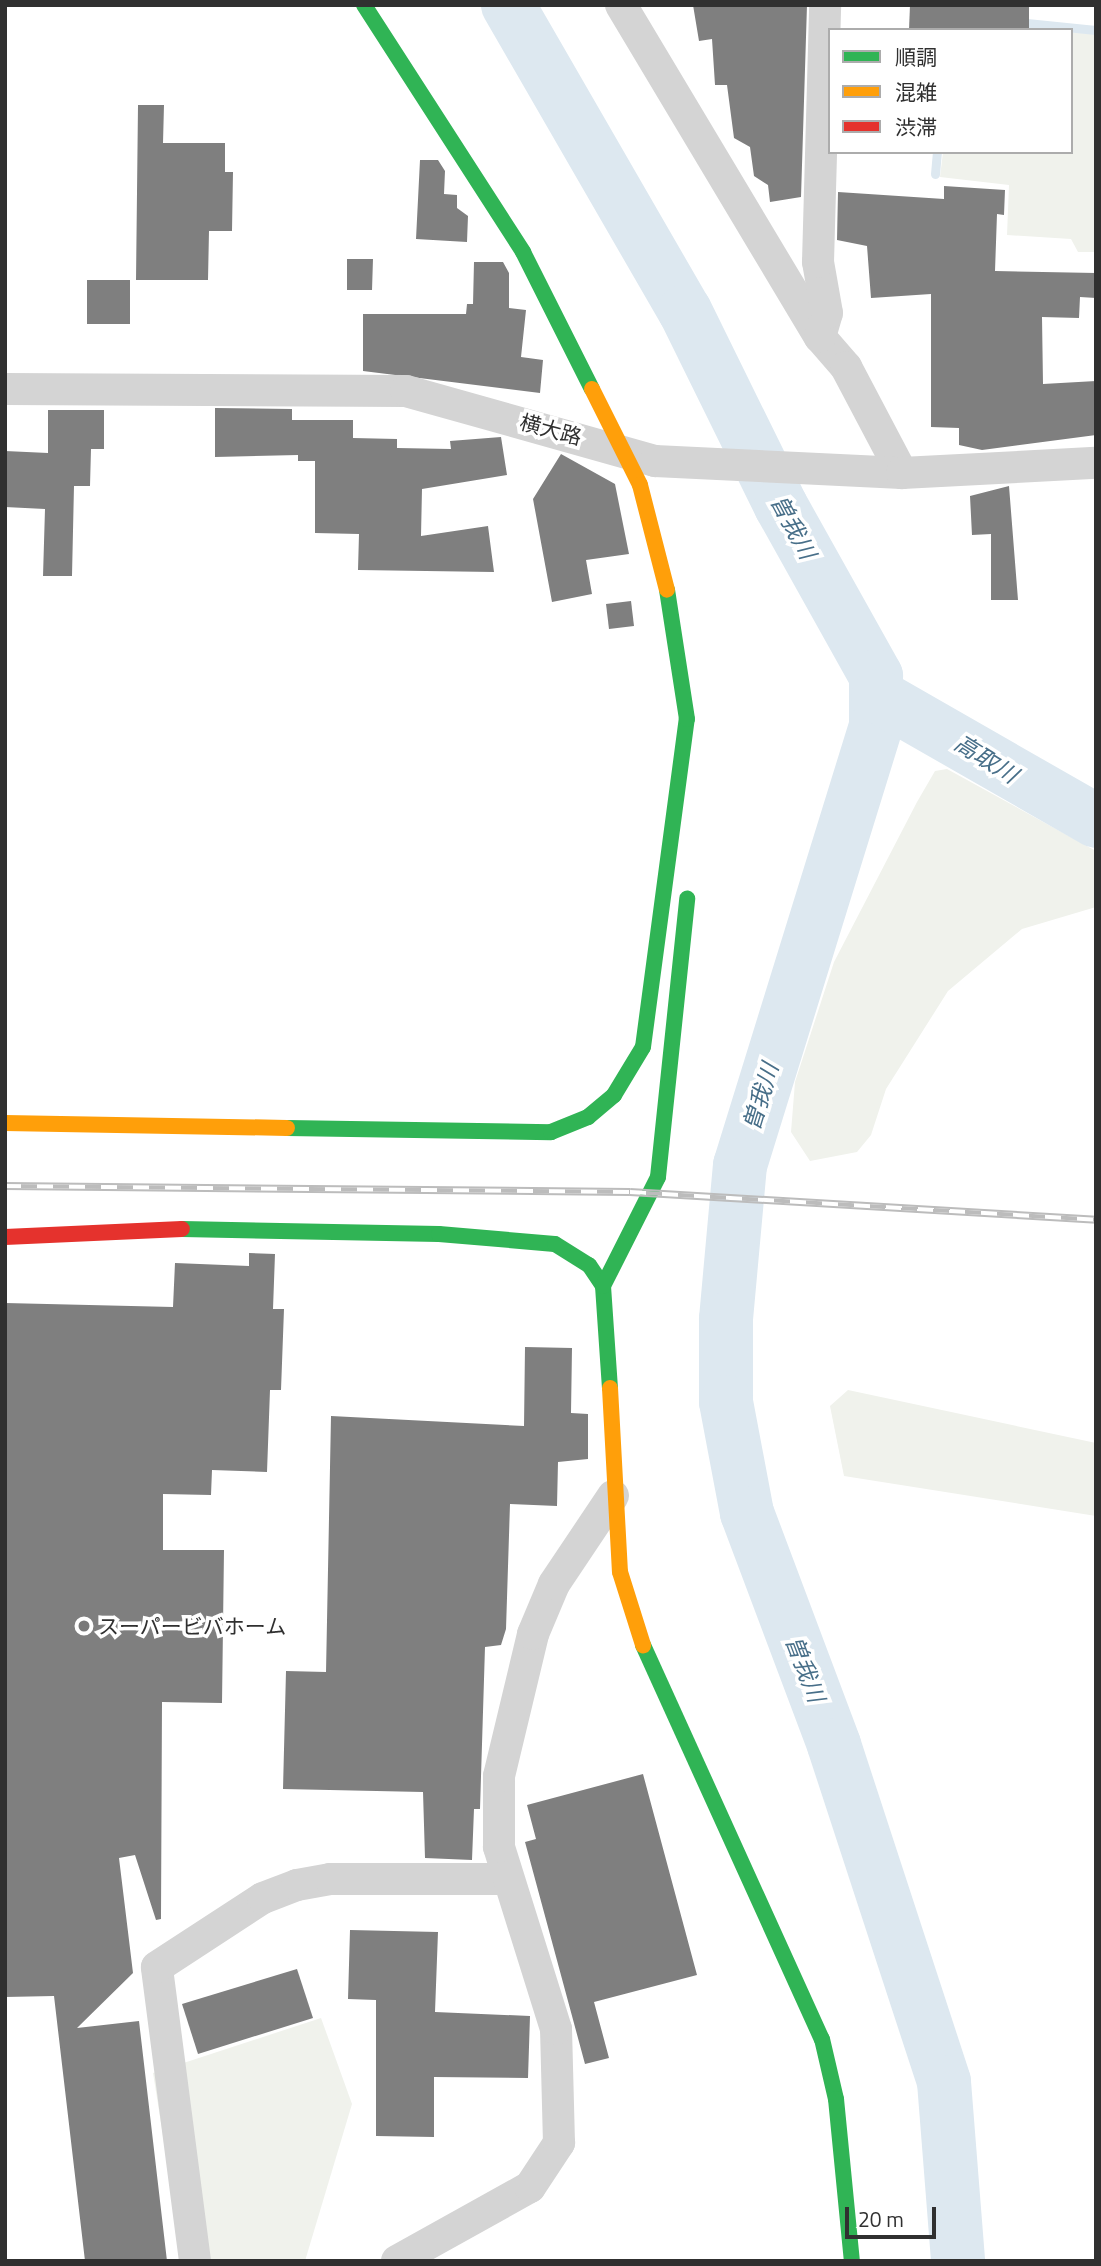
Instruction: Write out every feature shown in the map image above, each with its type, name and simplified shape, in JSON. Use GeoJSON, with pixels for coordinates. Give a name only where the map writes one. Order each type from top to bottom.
{"type":"FeatureCollection","features":[{"type":"Feature","properties":{"kind":"street"},"geometry":{"type":"LineString","coordinates":[[5,1123],[551,1132],[587,1117],[634,1071],[643,1047],[682,785],[687,719],[681,659],[653,523],[620,447],[523,252],[364,5]]}},
{"type":"Feature","properties":{"kind":"street"},"geometry":{"type":"LineString","coordinates":[[621,5],[820,337],[846,368],[891,472]]}},
{"type":"Feature","properties":{"kind":"street"},"geometry":{"type":"LineString","coordinates":[[820,337],[827,313],[818,262],[825,5]]}},
{"type":"Feature","properties":{"kind":"street","name":"横大路"},"geometry":{"type":"LineString","coordinates":[[5,388],[406,391],[620,447],[655,461],[891,472],[1096,463]]}},
{"type":"Feature","properties":{"kind":"street"},"geometry":{"type":"LineString","coordinates":[[682,785],[687,879],[661,1165],[645,1212],[603,1286],[613,1496],[620,1572],[656,1685],[822,2039],[836,2099],[852,2261]]}},
{"type":"Feature","properties":{"kind":"street"},"geometry":{"type":"LineString","coordinates":[[5,1237],[188,1229],[490,1237],[568,1248],[603,1286]]}},
{"type":"Feature","properties":{"kind":"street"},"geometry":{"type":"LineString","coordinates":[[397,2261],[530,2187],[559,2143],[556,2029],[499,1847],[499,1776],[533,1634],[578,1539],[613,1496]]}},
{"type":"Feature","properties":{"kind":"street"},"geometry":{"type":"LineString","coordinates":[[195,2261],[157,1967],[263,1898],[298,1885],[330,1879],[507,1879]]}},
{"type":"Feature","properties":{"kind":"shaded area"},"geometry":{"type":"Polygon","coordinates":[[[1073,32],[1096,34],[1096,252],[1078,252],[1071,239],[1007,235],[1009,185],[940,177],[943,154],[1073,154],[1073,32]]]}},
{"type":"Feature","properties":{"kind":"shaded area"},"geometry":{"type":"Polygon","coordinates":[[[947,769],[1096,851],[1096,907],[1022,929],[948,991],[886,1089],[871,1135],[857,1152],[810,1161],[791,1132],[795,1082],[834,962],[935,771],[947,769]]]}},
{"type":"Feature","properties":{"kind":"shaded area"},"geometry":{"type":"Polygon","coordinates":[[[848,1390],[1096,1443],[1096,1516],[844,1476],[830,1406],[848,1390]]]}},
{"type":"Feature","properties":{"kind":"shaded area"},"geometry":{"type":"Polygon","coordinates":[[[321,2018],[352,2104],[305,2261],[183,2261],[153,2073],[321,2018]]]}},
{"type":"Feature","properties":{"kind":"building"},"geometry":{"type":"Polygon","coordinates":[[[693,5],[807,5],[801,197],[770,202],[768,185],[754,176],[750,147],[734,138],[727,85],[715,85],[712,39],[699,41],[693,5]]]}},
{"type":"Feature","properties":{"kind":"building"},"geometry":{"type":"Polygon","coordinates":[[[910,5],[1029,5],[1029,28],[909,28],[910,5]]]}},
{"type":"Feature","properties":{"kind":"building"},"geometry":{"type":"Polygon","coordinates":[[[138,105],[164,105],[163,143],[225,143],[225,172],[233,172],[232,231],[209,231],[208,280],[136,280],[138,105]]]}},
{"type":"Feature","properties":{"kind":"building"},"geometry":{"type":"Polygon","coordinates":[[[420,160],[438,160],[445,171],[444,194],[457,195],[457,208],[468,216],[467,242],[416,239],[420,160]]]}},
{"type":"Feature","properties":{"kind":"building"},"geometry":{"type":"Polygon","coordinates":[[[944,186],[1005,190],[1004,215],[997,214],[995,271],[1096,273],[1096,298],[1080,297],[1079,318],[1042,317],[1043,384],[1096,381],[1096,435],[982,450],[959,445],[959,428],[931,427],[931,294],[871,298],[867,246],[837,240],[838,192],[944,199],[944,186]]]}},
{"type":"Feature","properties":{"kind":"building"},"geometry":{"type":"Polygon","coordinates":[[[347,259],[373,259],[372,290],[347,290],[347,259]]]}},
{"type":"Feature","properties":{"kind":"building"},"geometry":{"type":"Polygon","coordinates":[[[474,262],[503,262],[509,273],[509,308],[526,310],[521,357],[543,360],[540,393],[363,371],[363,314],[466,314],[467,304],[473,304],[474,262]]]}},
{"type":"Feature","properties":{"kind":"building"},"geometry":{"type":"Polygon","coordinates":[[[87,280],[130,280],[130,324],[87,324],[87,280]]]}},
{"type":"Feature","properties":{"kind":"building"},"geometry":{"type":"Polygon","coordinates":[[[215,408],[292,409],[292,420],[353,420],[353,438],[397,439],[397,448],[451,449],[450,441],[501,437],[507,475],[422,489],[421,536],[488,526],[494,572],[358,570],[359,534],[315,533],[315,461],[298,461],[298,455],[215,457],[215,408]]]}},
{"type":"Feature","properties":{"kind":"building"},"geometry":{"type":"Polygon","coordinates":[[[48,410],[104,410],[104,449],[91,449],[90,486],[74,486],[72,576],[43,576],[45,509],[5,507],[5,451],[48,453],[48,410]]]}},
{"type":"Feature","properties":{"kind":"building"},"geometry":{"type":"Polygon","coordinates":[[[561,454],[615,484],[629,554],[586,560],[592,594],[552,602],[533,499],[561,454]]]}},
{"type":"Feature","properties":{"kind":"building"},"geometry":{"type":"Polygon","coordinates":[[[1009,486],[1018,600],[991,600],[991,534],[972,535],[970,496],[1009,486]]]}},
{"type":"Feature","properties":{"kind":"building"},"geometry":{"type":"Polygon","coordinates":[[[631,601],[634,626],[609,629],[606,604],[631,601]]]}},
{"type":"Feature","properties":{"kind":"building","name":"スーパービバホーム"},"geometry":{"type":"Polygon","coordinates":[[[249,1253],[275,1254],[273,1309],[284,1309],[281,1390],[270,1390],[267,1472],[212,1470],[211,1495],[163,1494],[163,1550],[224,1550],[222,1703],[162,1702],[161,1919],[156,1920],[135,1855],[119,1858],[133,1973],[77,2028],[139,2021],[167,2261],[85,2261],[54,1996],[5,1997],[5,1303],[173,1307],[175,1263],[249,1266],[249,1253]]]}},
{"type":"Feature","properties":{"kind":"building"},"geometry":{"type":"Polygon","coordinates":[[[525,1347],[572,1348],[571,1413],[588,1414],[588,1459],[558,1462],[557,1506],[510,1504],[506,1629],[501,1645],[485,1647],[480,1809],[474,1809],[472,1860],[425,1858],[423,1792],[283,1789],[286,1671],[326,1672],[331,1416],[524,1426],[525,1347]]]}},
{"type":"Feature","properties":{"kind":"building"},"geometry":{"type":"Polygon","coordinates":[[[643,1774],[697,1975],[594,2002],[609,2058],[585,2064],[525,1842],[536,1839],[527,1805],[643,1774]]]}},
{"type":"Feature","properties":{"kind":"building"},"geometry":{"type":"Polygon","coordinates":[[[350,1930],[438,1932],[435,2012],[530,2016],[528,2078],[434,2077],[434,2137],[376,2136],[376,2000],[348,1999],[350,1930]]]}},
{"type":"Feature","properties":{"kind":"building"},"geometry":{"type":"Polygon","coordinates":[[[297,1969],[313,2018],[198,2054],[182,2004],[297,1969]]]}},
{"type":"Feature","properties":{"kind":"waterway","name":"曽我川"},"geometry":{"type":"LineString","coordinates":[[508,5],[685,311],[781,506],[876,676],[876,726],[740,1165],[726,1319],[726,1402],[747,1513],[834,1745],[944,2082],[958,2261]]}},
{"type":"Feature","properties":{"kind":"waterway"},"geometry":{"type":"LineString","coordinates":[[1017,22],[1096,30]]}},
{"type":"Feature","properties":{"kind":"waterway"},"geometry":{"type":"LineString","coordinates":[[935,174],[937,154]]}},
{"type":"Feature","properties":{"kind":"waterway","name":"高取川"},"geometry":{"type":"LineString","coordinates":[[878,696],[1096,821]]}},
{"type":"Feature","properties":{"kind":"railway"},"geometry":{"type":"LineString","coordinates":[[5,1186],[630,1192],[1096,1220]]}},
{"type":"Feature","properties":{"kind":"traffic: fast"},"geometry":{"type":"LineString","coordinates":[[364,5],[523,252],[592,389]]}},
{"type":"Feature","properties":{"kind":"traffic: fast"},"geometry":{"type":"LineString","coordinates":[[287,1128],[551,1132],[588,1117],[614,1095],[643,1047],[687,719],[667,590]]}},
{"type":"Feature","properties":{"kind":"traffic: fast"},"geometry":{"type":"LineString","coordinates":[[603,1286],[658,1177],[687,899]]}},
{"type":"Feature","properties":{"kind":"traffic: fast"},"geometry":{"type":"LineString","coordinates":[[182,1229],[439,1234],[555,1244],[589,1265],[603,1286],[610,1388]]}},
{"type":"Feature","properties":{"kind":"traffic: fast"},"geometry":{"type":"LineString","coordinates":[[643,1645],[822,2039],[836,2099],[852,2261]]}},
{"type":"Feature","properties":{"kind":"traffic: slow"},"geometry":{"type":"LineString","coordinates":[[592,389],[640,485],[667,590]]}},
{"type":"Feature","properties":{"kind":"traffic: slow"},"geometry":{"type":"LineString","coordinates":[[5,1123],[287,1128]]}},
{"type":"Feature","properties":{"kind":"traffic: slow"},"geometry":{"type":"LineString","coordinates":[[610,1388],[620,1572],[643,1645]]}},
{"type":"Feature","properties":{"kind":"traffic: jam"},"geometry":{"type":"LineString","coordinates":[[5,1237],[182,1229]]}},
{"type":"Feature","properties":{"kind":"place","name":"スーパービバホーム"},"geometry":{"type":"Point","coordinates":[84,1626]}}]}
